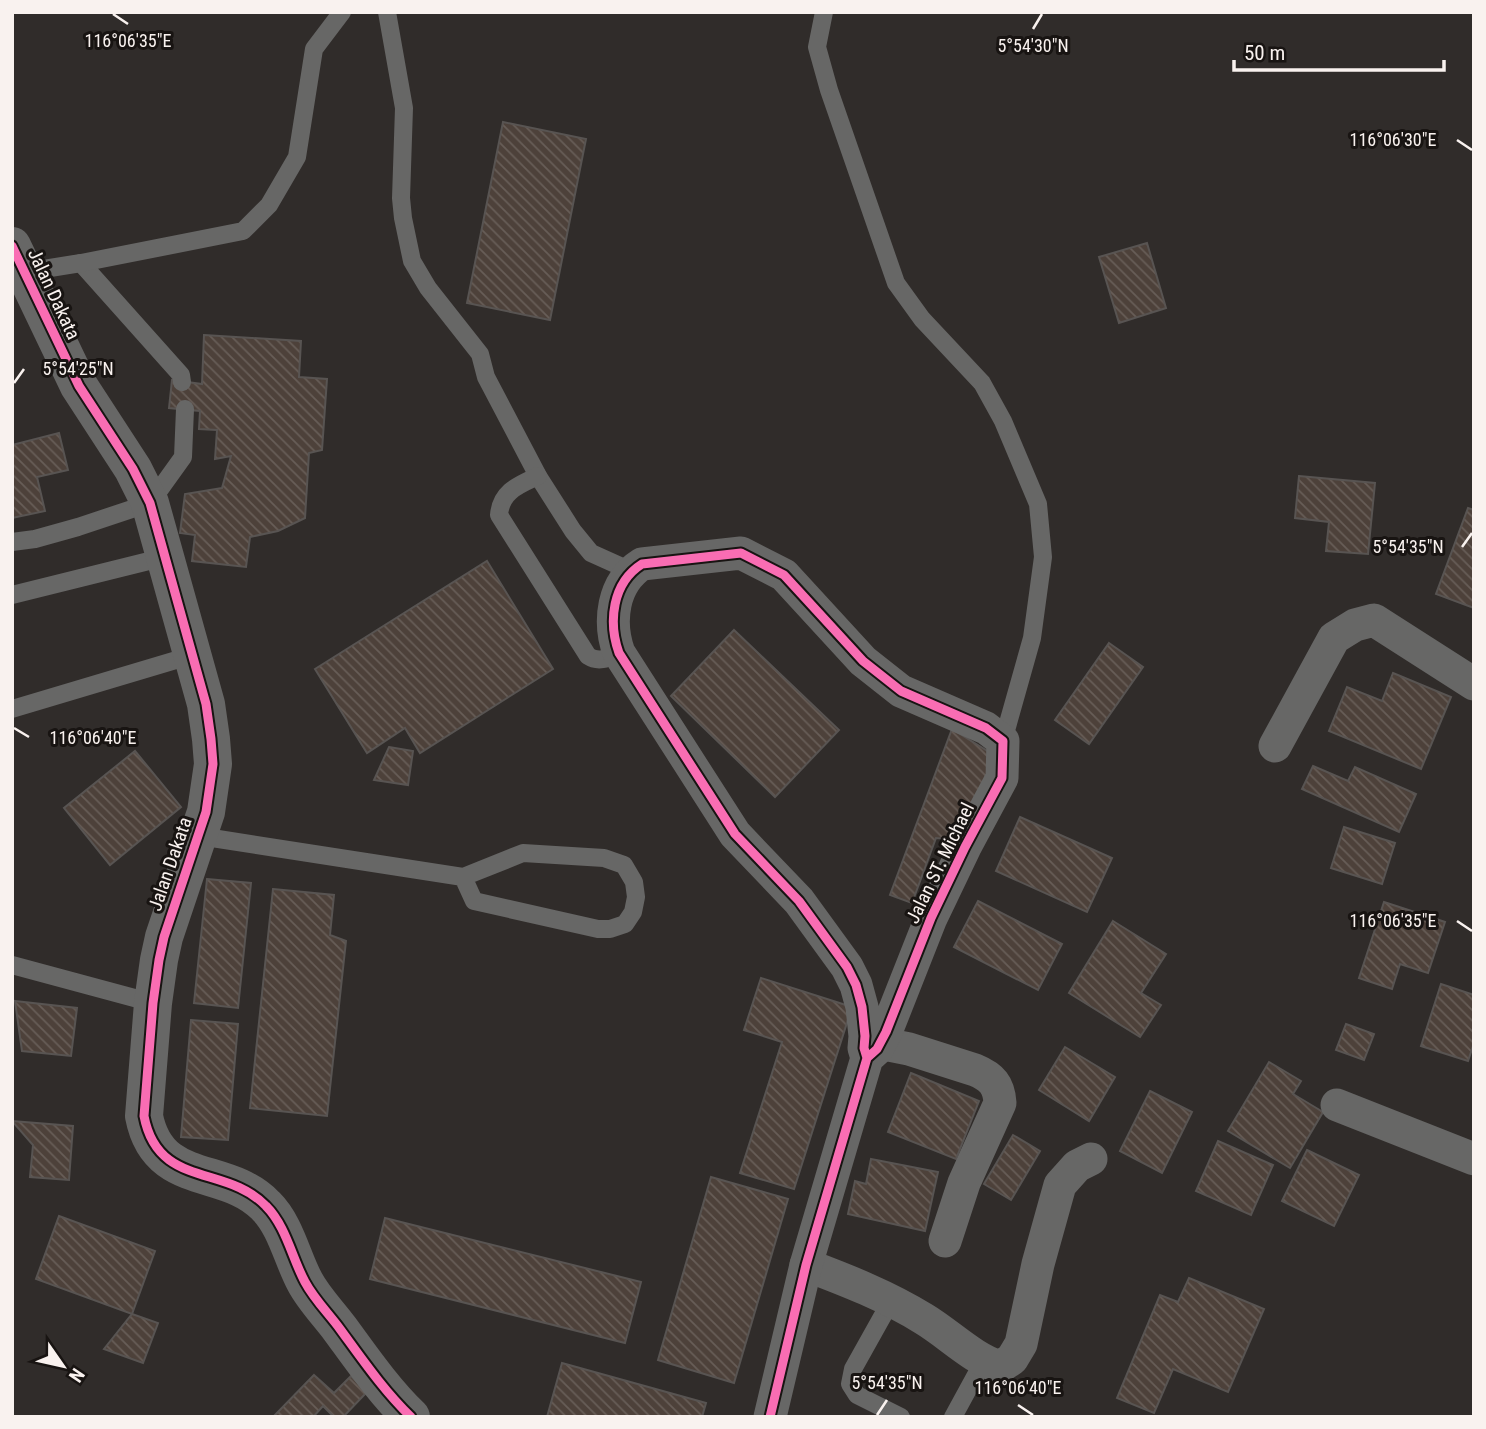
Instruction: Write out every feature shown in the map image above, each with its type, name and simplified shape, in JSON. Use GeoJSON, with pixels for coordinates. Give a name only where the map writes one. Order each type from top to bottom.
{"type":"FeatureCollection","features":[{"type":"Feature","properties":{"kind":"street","name":"Jalan Dakata"},"geometry":{"type":"LineString","coordinates":[[18,259],[79,386],[134,469],[150,503],[206,704],[213,764],[206,813],[164,937],[153,1003],[144,1116],[151,1142],[161,1154],[182,1168],[235,1186],[265,1205],[279,1225],[306,1284],[371,1370],[411,1417]]}},
{"type":"Feature","properties":{"kind":"street"},"geometry":{"type":"LineString","coordinates":[[945,1241],[964,1183],[1000,1103],[999,1089],[985,1074],[909,1049],[873,1051],[863,1048],[865,1036],[862,1007],[856,985],[847,967],[799,901],[735,834],[620,653],[614,637],[612,610],[624,581],[631,571],[642,564],[741,553],[784,575],[863,661],[901,691],[986,728],[1003,741]]}},
{"type":"Feature","properties":{"kind":"street"},"geometry":{"type":"LineString","coordinates":[[1275,746],[1334,638],[1355,625],[1374,620],[1474,684]]}},
{"type":"Feature","properties":{"kind":"street","name":"Jalan ST. Michael"},"geometry":{"type":"LineString","coordinates":[[771,1417],[806,1265],[873,1051],[931,918],[1002,778],[1003,741]]}},
{"type":"Feature","properties":{"kind":"street"},"geometry":{"type":"LineString","coordinates":[[1337,1105],[1474,1159]]}},
{"type":"Feature","properties":{"kind":"street"},"geometry":{"type":"LineString","coordinates":[[806,1265],[861,1286],[891,1301],[958,1341],[984,1362],[1000,1367],[1012,1360],[1021,1344],[1038,1264],[1060,1185],[1077,1166],[1091,1159]]}},
{"type":"Feature","properties":{"kind":"lane"},"geometry":{"type":"LineString","coordinates":[[18,259],[82,264],[243,231],[269,205],[297,157],[314,49],[342,12]]}},
{"type":"Feature","properties":{"kind":"lane"},"geometry":{"type":"LineString","coordinates":[[387,12],[404,108],[402,218],[412,261],[428,288],[480,354],[486,377],[538,475],[573,531],[591,552],[631,571]]}},
{"type":"Feature","properties":{"kind":"lane"},"geometry":{"type":"LineString","coordinates":[[824,12],[817,47],[829,90],[896,283],[922,319],[982,383],[1003,421],[1038,503],[1043,557],[1032,638],[1003,741]]}},
{"type":"Feature","properties":{"kind":"lane"},"geometry":{"type":"LineString","coordinates":[[82,264],[181,375],[182,382]]}},
{"type":"Feature","properties":{"kind":"lane"},"geometry":{"type":"LineString","coordinates":[[12,542],[35,539],[78,527],[150,503],[183,457],[185,409]]}},
{"type":"Feature","properties":{"kind":"lane"},"geometry":{"type":"LineString","coordinates":[[538,475],[506,494],[500,504],[499,515],[587,656],[602,660],[620,653]]}},
{"type":"Feature","properties":{"kind":"lane"},"geometry":{"type":"LineString","coordinates":[[12,596],[165,557]]}},
{"type":"Feature","properties":{"kind":"lane"},"geometry":{"type":"LineString","coordinates":[[12,709],[193,655]]}},
{"type":"Feature","properties":{"kind":"lane"},"geometry":{"type":"LineString","coordinates":[[199,836],[463,877],[523,853],[604,858],[624,865],[634,883],[636,897],[633,912],[625,924],[610,929],[598,929],[474,901],[463,877]]}},
{"type":"Feature","properties":{"kind":"lane"},"geometry":{"type":"LineString","coordinates":[[12,965],[153,1003]]}},
{"type":"Feature","properties":{"kind":"lane"},"geometry":{"type":"LineString","coordinates":[[891,1301],[853,1369],[850,1384],[857,1395],[901,1417]]}},
{"type":"Feature","properties":{"kind":"lane"},"geometry":{"type":"LineString","coordinates":[[953,1417],[984,1362]]}},
{"type":"Feature","properties":{"kind":"building"},"geometry":{"type":"Polygon","coordinates":[[[503,122],[586,139],[550,320],[467,303],[503,122]]]}},
{"type":"Feature","properties":{"kind":"building"},"geometry":{"type":"Polygon","coordinates":[[[1147,243],[1166,308],[1119,323],[1099,257],[1147,243]]]}},
{"type":"Feature","properties":{"kind":"building"},"geometry":{"type":"Polygon","coordinates":[[[204,335],[301,341],[299,377],[327,379],[322,450],[309,453],[305,518],[278,531],[250,537],[246,567],[192,561],[195,535],[180,533],[185,494],[222,488],[231,456],[215,459],[217,430],[199,429],[200,411],[169,408],[172,380],[202,384],[204,335]]]}},
{"type":"Feature","properties":{"kind":"building"},"geometry":{"type":"Polygon","coordinates":[[[59,433],[68,470],[37,477],[45,511],[12,518],[12,445],[59,433]]]}},
{"type":"Feature","properties":{"kind":"building"},"geometry":{"type":"Polygon","coordinates":[[[1299,476],[1375,483],[1368,554],[1326,551],[1329,522],[1295,518],[1299,476]]]}},
{"type":"Feature","properties":{"kind":"building"},"geometry":{"type":"Polygon","coordinates":[[[1468,508],[1474,510],[1474,608],[1436,594],[1468,508]]]}},
{"type":"Feature","properties":{"kind":"building"},"geometry":{"type":"Polygon","coordinates":[[[487,561],[553,669],[420,753],[405,728],[367,753],[315,669],[487,561]]]}},
{"type":"Feature","properties":{"kind":"building"},"geometry":{"type":"Polygon","coordinates":[[[734,630],[839,730],[775,797],[671,696],[734,630]]]}},
{"type":"Feature","properties":{"kind":"building"},"geometry":{"type":"Polygon","coordinates":[[[1109,643],[1143,667],[1089,744],[1055,720],[1109,643]]]}},
{"type":"Feature","properties":{"kind":"building"},"geometry":{"type":"Polygon","coordinates":[[[1393,673],[1451,697],[1421,769],[1329,731],[1347,687],[1382,701],[1393,673]]]}},
{"type":"Feature","properties":{"kind":"building"},"geometry":{"type":"Polygon","coordinates":[[[952,729],[997,757],[960,840],[936,838],[912,903],[890,895],[952,729]]]}},
{"type":"Feature","properties":{"kind":"building"},"geometry":{"type":"Polygon","coordinates":[[[389,747],[413,751],[408,785],[374,780],[389,747]]]}},
{"type":"Feature","properties":{"kind":"building"},"geometry":{"type":"Polygon","coordinates":[[[135,751],[181,807],[110,865],[64,808],[135,751]]]}},
{"type":"Feature","properties":{"kind":"building"},"geometry":{"type":"Polygon","coordinates":[[[1313,766],[1348,781],[1355,767],[1416,794],[1399,832],[1302,789],[1313,766]]]}},
{"type":"Feature","properties":{"kind":"building"},"geometry":{"type":"Polygon","coordinates":[[[1020,817],[1112,858],[1087,912],[996,871],[1020,817]]]}},
{"type":"Feature","properties":{"kind":"building"},"geometry":{"type":"Polygon","coordinates":[[[1344,827],[1395,843],[1382,884],[1331,868],[1344,827]]]}},
{"type":"Feature","properties":{"kind":"building"},"geometry":{"type":"Polygon","coordinates":[[[207,879],[251,883],[238,1008],[194,1003],[207,879]]]}},
{"type":"Feature","properties":{"kind":"building"},"geometry":{"type":"Polygon","coordinates":[[[273,889],[334,895],[330,935],[346,941],[327,1116],[250,1108],[273,889]]]}},
{"type":"Feature","properties":{"kind":"building"},"geometry":{"type":"Polygon","coordinates":[[[978,901],[1062,944],[1038,990],[954,947],[978,901]]]}},
{"type":"Feature","properties":{"kind":"building"},"geometry":{"type":"Polygon","coordinates":[[[1384,902],[1445,922],[1428,973],[1400,964],[1392,989],[1359,978],[1384,902]]]}},
{"type":"Feature","properties":{"kind":"building"},"geometry":{"type":"Polygon","coordinates":[[[1113,921],[1166,954],[1141,993],[1161,1005],[1140,1037],[1069,993],[1113,921]]]}},
{"type":"Feature","properties":{"kind":"building"},"geometry":{"type":"Polygon","coordinates":[[[761,978],[852,1007],[794,1189],[740,1173],[782,1042],[744,1030],[761,978]]]}},
{"type":"Feature","properties":{"kind":"building"},"geometry":{"type":"Polygon","coordinates":[[[1441,984],[1474,995],[1474,1043],[1468,1061],[1421,1046],[1441,984]]]}},
{"type":"Feature","properties":{"kind":"building"},"geometry":{"type":"Polygon","coordinates":[[[15,1001],[77,1008],[71,1056],[22,1051],[15,1001]]]}},
{"type":"Feature","properties":{"kind":"building"},"geometry":{"type":"Polygon","coordinates":[[[191,1020],[238,1024],[228,1140],[181,1137],[191,1020]]]}},
{"type":"Feature","properties":{"kind":"building"},"geometry":{"type":"Polygon","coordinates":[[[1346,1024],[1374,1034],[1364,1060],[1336,1050],[1346,1024]]]}},
{"type":"Feature","properties":{"kind":"building"},"geometry":{"type":"Polygon","coordinates":[[[1065,1047],[1115,1077],[1089,1121],[1039,1090],[1065,1047]]]}},
{"type":"Feature","properties":{"kind":"building"},"geometry":{"type":"Polygon","coordinates":[[[1269,1062],[1301,1081],[1293,1094],[1323,1112],[1290,1168],[1228,1131],[1269,1062]]]}},
{"type":"Feature","properties":{"kind":"building"},"geometry":{"type":"Polygon","coordinates":[[[911,1073],[979,1101],[956,1159],[888,1132],[911,1073]]]}},
{"type":"Feature","properties":{"kind":"building"},"geometry":{"type":"Polygon","coordinates":[[[1150,1091],[1192,1112],[1162,1173],[1120,1151],[1150,1091]]]}},
{"type":"Feature","properties":{"kind":"building"},"geometry":{"type":"Polygon","coordinates":[[[12,1121],[73,1126],[69,1180],[30,1177],[33,1145],[12,1121]]]}},
{"type":"Feature","properties":{"kind":"building"},"geometry":{"type":"Polygon","coordinates":[[[1013,1135],[1040,1151],[1011,1200],[984,1184],[1013,1135]]]}},
{"type":"Feature","properties":{"kind":"building"},"geometry":{"type":"Polygon","coordinates":[[[1218,1141],[1273,1165],[1251,1215],[1196,1191],[1218,1141]]]}},
{"type":"Feature","properties":{"kind":"building"},"geometry":{"type":"Polygon","coordinates":[[[1307,1150],[1359,1175],[1334,1226],[1282,1201],[1307,1150]]]}},
{"type":"Feature","properties":{"kind":"building"},"geometry":{"type":"Polygon","coordinates":[[[871,1159],[938,1172],[925,1231],[848,1214],[855,1181],[866,1184],[871,1159]]]}},
{"type":"Feature","properties":{"kind":"building"},"geometry":{"type":"Polygon","coordinates":[[[711,1177],[788,1199],[734,1383],[658,1360],[711,1177]]]}},
{"type":"Feature","properties":{"kind":"building"},"geometry":{"type":"Polygon","coordinates":[[[59,1216],[155,1251],[132,1314],[36,1279],[59,1216]]]}},
{"type":"Feature","properties":{"kind":"building"},"geometry":{"type":"Polygon","coordinates":[[[385,1218],[641,1282],[625,1343],[370,1279],[385,1218]]]}},
{"type":"Feature","properties":{"kind":"building"},"geometry":{"type":"Polygon","coordinates":[[[1189,1278],[1264,1309],[1228,1392],[1173,1369],[1154,1413],[1117,1398],[1160,1295],[1178,1302],[1189,1278]]]}},
{"type":"Feature","properties":{"kind":"building"},"geometry":{"type":"Polygon","coordinates":[[[132,1314],[158,1323],[143,1363],[104,1349],[132,1314]]]}},
{"type":"Feature","properties":{"kind":"building"},"geometry":{"type":"Polygon","coordinates":[[[562,1363],[706,1403],[702,1417],[547,1417],[562,1363]]]}},
{"type":"Feature","properties":{"kind":"building"},"geometry":{"type":"Polygon","coordinates":[[[314,1375],[334,1393],[351,1376],[367,1392],[343,1417],[334,1417],[323,1406],[313,1417],[273,1417],[314,1375]]]}},
{"type":"Feature","properties":{"kind":"cycle path"},"geometry":{"type":"LineString","coordinates":[[12,246],[79,386],[133,469],[150,503],[206,704],[213,764],[206,812],[164,937],[159,960],[144,1116],[152,1139],[163,1155],[195,1173],[232,1184],[250,1193],[266,1206],[279,1223],[300,1273],[313,1294],[382,1386],[411,1417]]}},
{"type":"Feature","properties":{"kind":"cycle path"},"geometry":{"type":"LineString","coordinates":[[770,1417],[806,1265],[867,1058],[877,1049],[886,1032],[931,918],[1002,778],[1003,741],[986,728],[901,691],[863,661],[784,575],[741,553],[642,564],[624,582],[615,604],[614,629],[619,653],[735,834],[799,901],[847,967],[856,985],[862,1007],[867,1058]]}}]}
